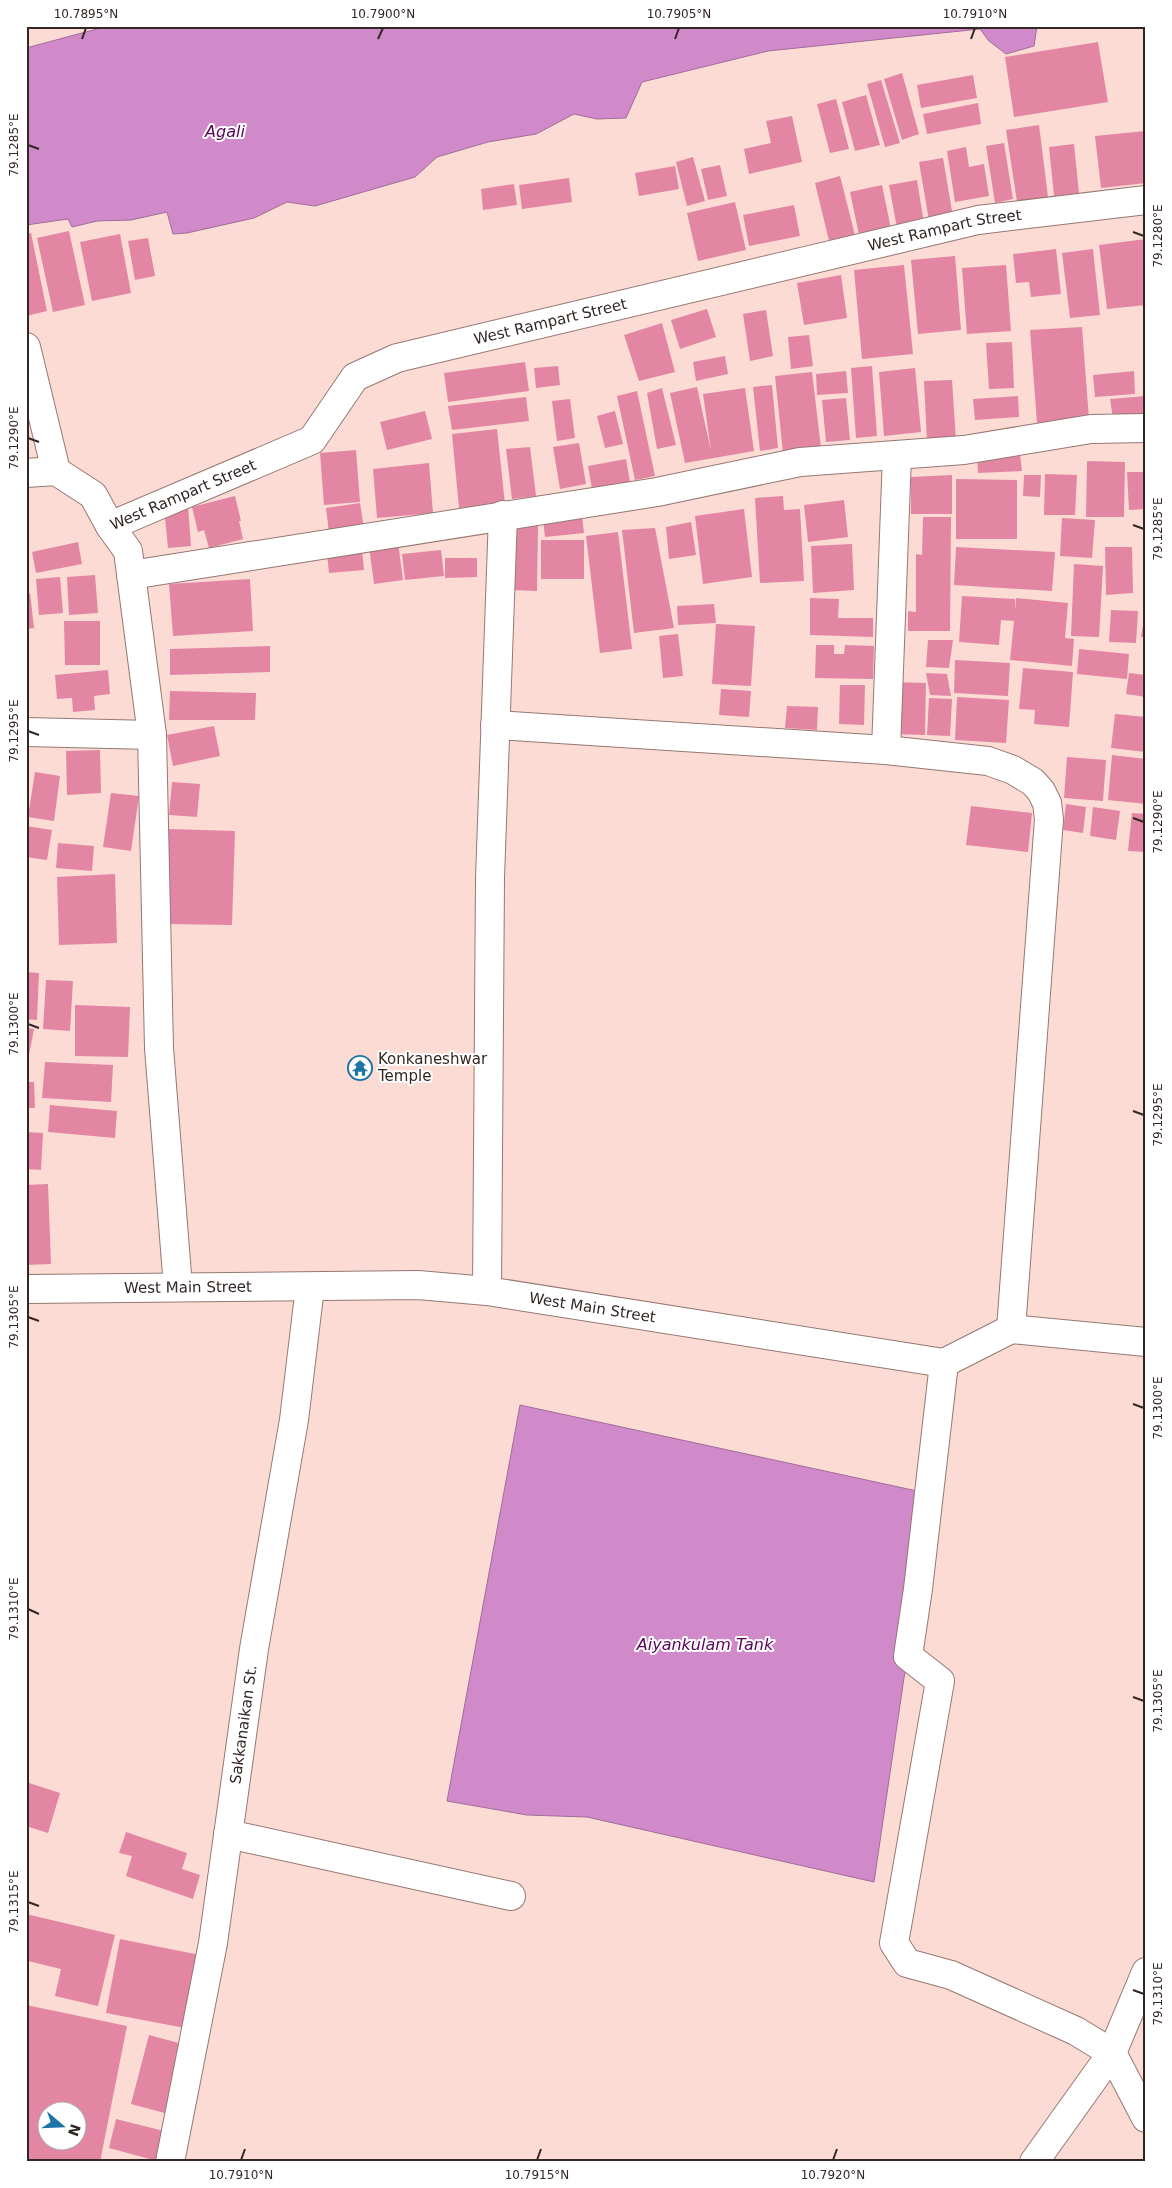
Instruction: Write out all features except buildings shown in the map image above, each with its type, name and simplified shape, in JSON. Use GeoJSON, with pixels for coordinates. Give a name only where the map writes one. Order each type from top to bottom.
{"type":"FeatureCollection","features":[{"type":"Feature","properties":{"kind":"street","name":"West Rampart Street"},"geometry":{"type":"LineString","coordinates":[[56,471],[93,496],[110,526],[312,440],[355,377],[398,358],[978,220],[1146,200]]}},
{"type":"Feature","properties":{"kind":"street"},"geometry":{"type":"LineString","coordinates":[[26,347],[56,471],[26,473]]}},
{"type":"Feature","properties":{"kind":"street"},"geometry":{"type":"LineString","coordinates":[[131,575],[657,492],[800,462],[964,450],[1091,429],[1146,428]]}},
{"type":"Feature","properties":{"kind":"street"},"geometry":{"type":"LineString","coordinates":[[886,750],[897,455]]}},
{"type":"Feature","properties":{"kind":"street"},"geometry":{"type":"LineString","coordinates":[[487,1291],[490,878],[503,515]]}},
{"type":"Feature","properties":{"kind":"street"},"geometry":{"type":"LineString","coordinates":[[110,526],[128,551],[152,735],[159,1048],[178,1288]]}},
{"type":"Feature","properties":{"kind":"street"},"geometry":{"type":"LineString","coordinates":[[496,725],[886,750],[978,760],[1013,770],[1033,782],[1041,791],[1047,803],[1049,819],[1011,1329]]}},
{"type":"Feature","properties":{"kind":"street"},"geometry":{"type":"LineString","coordinates":[[26,732],[152,735]]}},
{"type":"Feature","properties":{"kind":"street","name":"West Main Street"},"geometry":{"type":"LineString","coordinates":[[26,1289],[418,1285],[487,1291],[944,1363]]}},
{"type":"Feature","properties":{"kind":"street","name":"Sakkanaikan St."},"geometry":{"type":"LineString","coordinates":[[170,2162],[213,1943],[254,1650],[294,1420],[310,1287]]}},
{"type":"Feature","properties":{"kind":"street"},"geometry":{"type":"LineString","coordinates":[[1146,1342],[1011,1329],[944,1363],[918,1589],[908,1656],[940,1681],[894,1943],[907,1963],[951,1975],[1076,2031],[1112,2053],[1146,2118]]}},
{"type":"Feature","properties":{"kind":"street"},"geometry":{"type":"LineString","coordinates":[[228,1834],[511,1896]]}},
{"type":"Feature","properties":{"kind":"street"},"geometry":{"type":"LineString","coordinates":[[1034,2162],[1112,2053],[1146,1972]]}},
{"type":"Feature","properties":{"kind":"water","name":"Agali"},"geometry":{"type":"Polygon","coordinates":[[[108,26],[1037,26],[1034,46],[1006,54],[989,41],[980,29],[768,51],[642,82],[626,118],[597,119],[574,114],[536,134],[488,142],[437,157],[415,177],[315,206],[287,202],[254,218],[187,233],[173,234],[167,212],[131,220],[97,221],[72,227],[68,219],[26,225],[26,48],[108,26]]]}},
{"type":"Feature","properties":{"kind":"water","name":"Aiyankulam Tank"},"geometry":{"type":"Polygon","coordinates":[[[520,1405],[931,1494],[874,1882],[587,1817],[527,1815],[447,1801],[520,1405]]]}},
{"type":"Feature","properties":{"kind":"place","name":"Konkaneshwar Temple"},"geometry":{"type":"Point","coordinates":[360,1068]}}]}
